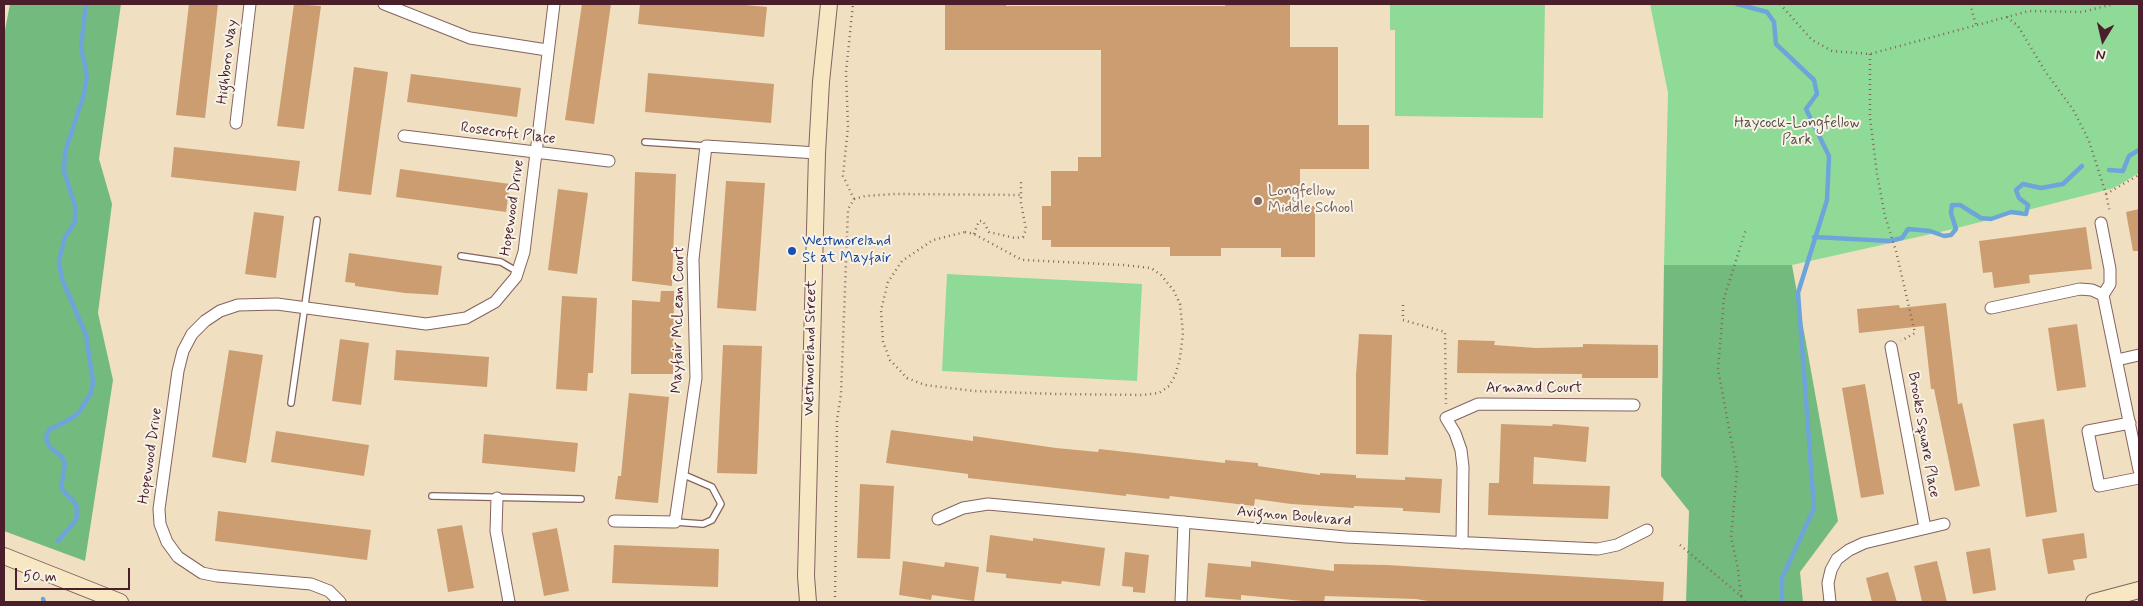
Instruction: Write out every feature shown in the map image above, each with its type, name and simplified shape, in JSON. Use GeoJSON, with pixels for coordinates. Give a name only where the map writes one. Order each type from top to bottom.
{"type":"FeatureCollection","features":[{"type":"Feature","properties":{"kind":"main road","name":"Westmoreland Street"},"geometry":{"type":"LineString","coordinates":[[808,602],[806,557],[817,153],[820,82],[829,4]]}},
{"type":"Feature","properties":{"kind":"main road"},"geometry":{"type":"LineString","coordinates":[[4,556],[120,602]]}},
{"type":"Feature","properties":{"kind":"main road"},"geometry":{"type":"LineString","coordinates":[[2094,602],[2138,593]]}},
{"type":"Feature","properties":{"kind":"street","name":"Highboro Way"},"geometry":{"type":"LineString","coordinates":[[236,123],[250,4]]}},
{"type":"Feature","properties":{"kind":"street"},"geometry":{"type":"LineString","coordinates":[[384,4],[470,38],[547,50]]}},
{"type":"Feature","properties":{"kind":"street","name":"Hopewood Drive"},"geometry":{"type":"LineString","coordinates":[[340,602],[329,591],[311,584],[202,573],[178,557],[167,542],[160,524],[159,509],[178,371],[183,351],[192,334],[212,316],[238,305],[258,303],[304,307],[410,323],[451,322],[476,314],[492,305],[509,288],[518,272],[527,237],[547,50],[554,4]]}},
{"type":"Feature","properties":{"kind":"street","name":"Rosecroft Place"},"geometry":{"type":"LineString","coordinates":[[404,136],[609,160]]}},
{"type":"Feature","properties":{"kind":"street"},"geometry":{"type":"LineString","coordinates":[[706,146],[817,153]]}},
{"type":"Feature","properties":{"kind":"street","name":"Mayfair McLean Court"},"geometry":{"type":"LineString","coordinates":[[675,522],[696,378],[694,259],[706,146]]}},
{"type":"Feature","properties":{"kind":"street"},"geometry":{"type":"LineString","coordinates":[[2101,222],[2110,269],[2110,284],[2104,294],[2139,470]]}},
{"type":"Feature","properties":{"kind":"street"},"geometry":{"type":"LineString","coordinates":[[1991,308],[2080,289],[2104,294]]}},
{"type":"Feature","properties":{"kind":"street","name":"Brooks Square Place"},"geometry":{"type":"LineString","coordinates":[[1892,348],[1925,528]]}},
{"type":"Feature","properties":{"kind":"street"},"geometry":{"type":"LineString","coordinates":[[2117,360],[2139,355]]}},
{"type":"Feature","properties":{"kind":"street","name":"Armand Court"},"geometry":{"type":"LineString","coordinates":[[1446,418],[1478,404],[1634,405]]}},
{"type":"Feature","properties":{"kind":"street"},"geometry":{"type":"LineString","coordinates":[[1446,418],[1461,450],[1463,467],[1462,543]]}},
{"type":"Feature","properties":{"kind":"street"},"geometry":{"type":"LineString","coordinates":[[2130,423],[2088,431],[2100,486],[2139,478]]}},
{"type":"Feature","properties":{"kind":"street"},"geometry":{"type":"LineString","coordinates":[[497,498],[496,531],[509,602]]}},
{"type":"Feature","properties":{"kind":"street","name":"Avignon Boulevard"},"geometry":{"type":"LineString","coordinates":[[938,519],[963,508],[988,504],[1346,537],[1598,549],[1616,545],[1647,530]]}},
{"type":"Feature","properties":{"kind":"street"},"geometry":{"type":"LineString","coordinates":[[614,521],[675,522]]}},
{"type":"Feature","properties":{"kind":"street"},"geometry":{"type":"LineString","coordinates":[[1181,602],[1184,522]]}},
{"type":"Feature","properties":{"kind":"street"},"geometry":{"type":"LineString","coordinates":[[1830,602],[1828,583],[1831,570],[1837,559],[1848,550],[1864,543],[1944,524]]}},
{"type":"Feature","properties":{"kind":"lane"},"geometry":{"type":"LineString","coordinates":[[645,142],[706,146]]}},
{"type":"Feature","properties":{"kind":"lane"},"geometry":{"type":"LineString","coordinates":[[291,403],[317,220]]}},
{"type":"Feature","properties":{"kind":"lane"},"geometry":{"type":"LineString","coordinates":[[461,256],[501,262],[518,272]]}},
{"type":"Feature","properties":{"kind":"lane"},"geometry":{"type":"LineString","coordinates":[[675,522],[703,524],[712,520],[721,504],[712,487],[682,474]]}},
{"type":"Feature","properties":{"kind":"lane"},"geometry":{"type":"LineString","coordinates":[[432,496],[581,499]]}},
{"type":"Feature","properties":{"kind":"path"},"geometry":{"type":"LineString","coordinates":[[853,4],[847,64],[848,127],[843,176],[854,199]]}},
{"type":"Feature","properties":{"kind":"path"},"geometry":{"type":"LineString","coordinates":[[1780,4],[1812,40],[1832,51],[1870,54],[2029,11],[2082,12],[2114,4]]}},
{"type":"Feature","properties":{"kind":"path"},"geometry":{"type":"LineString","coordinates":[[1970,4],[1976,25]]}},
{"type":"Feature","properties":{"kind":"path"},"geometry":{"type":"LineString","coordinates":[[2007,17],[2018,26],[2045,71],[2074,111],[2089,140],[2112,220],[2101,222]]}},
{"type":"Feature","properties":{"kind":"path"},"geometry":{"type":"LineString","coordinates":[[1870,54],[1870,118],[1878,174],[1885,216],[1896,252],[1915,333],[1892,348]]}},
{"type":"Feature","properties":{"kind":"path"},"geometry":{"type":"LineString","coordinates":[[2106,194],[2139,175]]}},
{"type":"Feature","properties":{"kind":"path"},"geometry":{"type":"LineString","coordinates":[[974,234],[980,221],[983,220],[989,232],[1015,238],[1023,237],[1026,229],[1021,195],[1021,179]]}},
{"type":"Feature","properties":{"kind":"path"},"geometry":{"type":"LineString","coordinates":[[835,602],[837,420],[848,209],[854,199],[865,196],[895,194],[1021,195]]}},
{"type":"Feature","properties":{"kind":"path"},"geometry":{"type":"LineString","coordinates":[[1744,602],[1741,596],[1738,569],[1730,537],[1736,471],[1718,369],[1724,298],[1746,229]]}},
{"type":"Feature","properties":{"kind":"path"},"geometry":{"type":"LineString","coordinates":[[965,232],[974,234],[1022,260],[1123,265],[1151,268],[1161,274],[1174,291],[1180,304],[1183,333],[1180,358],[1175,376],[1169,386],[1159,393],[1143,395],[1057,394],[974,391],[925,385],[907,378],[890,360],[884,342],[881,310],[888,282],[902,261],[934,240],[965,232]]}},
{"type":"Feature","properties":{"kind":"path"},"geometry":{"type":"LineString","coordinates":[[1404,305],[1403,320],[1445,332],[1446,418]]}},
{"type":"Feature","properties":{"kind":"path"},"geometry":{"type":"LineString","coordinates":[[1680,546],[1741,596]]}},
{"type":"Feature","properties":{"kind":"green space"},"geometry":{"type":"Polygon","coordinates":[[[10,4],[121,4],[99,159],[112,204],[98,313],[113,380],[85,561],[4,531],[4,35],[10,4]]]}},
{"type":"Feature","properties":{"kind":"green space"},"geometry":{"type":"Polygon","coordinates":[[[1390,4],[1545,4],[1543,118],[1395,116],[1395,30],[1390,30],[1390,4]]]}},
{"type":"Feature","properties":{"kind":"green space","name":"Haycock-Longfellow Park"},"geometry":{"type":"Polygon","coordinates":[[[1650,4],[2139,4],[2139,173],[2114,188],[1949,230],[1792,265],[1664,265],[1668,93],[1650,4]]]}},
{"type":"Feature","properties":{"kind":"green space"},"geometry":{"type":"Polygon","coordinates":[[[1664,265],[1792,265],[1838,521],[1800,572],[1803,602],[1686,602],[1689,511],[1661,476],[1664,265]]]}},
{"type":"Feature","properties":{"kind":"green space"},"geometry":{"type":"Polygon","coordinates":[[[947,274],[1142,284],[1137,381],[942,371],[947,274]]]}},
{"type":"Feature","properties":{"kind":"building"},"geometry":{"type":"Polygon","coordinates":[[[189,4],[218,4],[205,118],[176,115],[189,4]]]}},
{"type":"Feature","properties":{"kind":"building"},"geometry":{"type":"Polygon","coordinates":[[[294,4],[321,6],[304,129],[277,126],[294,4]]]}},
{"type":"Feature","properties":{"kind":"building"},"geometry":{"type":"Polygon","coordinates":[[[582,4],[611,4],[594,124],[565,120],[582,4]]]}},
{"type":"Feature","properties":{"kind":"building"},"geometry":{"type":"Polygon","coordinates":[[[640,4],[736,4],[767,7],[764,37],[638,24],[640,4]]]}},
{"type":"Feature","properties":{"kind":"building"},"geometry":{"type":"Polygon","coordinates":[[[945,4],[1006,4],[1006,6],[1225,6],[1225,4],[1290,4],[1290,47],[1338,47],[1338,125],[1369,125],[1369,169],[1300,169],[1300,206],[1315,206],[1315,257],[1281,257],[1281,248],[1221,248],[1221,256],[1170,256],[1170,247],[1051,247],[1051,240],[1042,240],[1042,206],[1051,206],[1051,171],[1078,171],[1078,157],[1101,157],[1101,50],[945,50],[945,4]]]}},
{"type":"Feature","properties":{"kind":"building"},"geometry":{"type":"Polygon","coordinates":[[[354,67],[388,72],[371,195],[338,191],[354,67]]]}},
{"type":"Feature","properties":{"kind":"building"},"geometry":{"type":"Polygon","coordinates":[[[648,73],[774,84],[771,123],[645,112],[648,73]]]}},
{"type":"Feature","properties":{"kind":"building"},"geometry":{"type":"Polygon","coordinates":[[[411,74],[521,88],[517,117],[407,102],[411,74]]]}},
{"type":"Feature","properties":{"kind":"building"},"geometry":{"type":"Polygon","coordinates":[[[174,147],[300,161],[296,191],[171,177],[174,147]]]}},
{"type":"Feature","properties":{"kind":"building"},"geometry":{"type":"Polygon","coordinates":[[[400,169],[510,184],[506,212],[396,197],[400,169]]]}},
{"type":"Feature","properties":{"kind":"building"},"geometry":{"type":"Polygon","coordinates":[[[635,172],[676,174],[672,286],[632,281],[635,172]]]}},
{"type":"Feature","properties":{"kind":"building"},"geometry":{"type":"Polygon","coordinates":[[[726,181],[765,183],[756,311],[717,308],[726,181]]]}},
{"type":"Feature","properties":{"kind":"building"},"geometry":{"type":"Polygon","coordinates":[[[558,189],[588,193],[577,274],[548,270],[558,189]]]}},
{"type":"Feature","properties":{"kind":"building"},"geometry":{"type":"Polygon","coordinates":[[[2139,209],[2139,251],[2133,251],[2126,212],[2139,209]]]}},
{"type":"Feature","properties":{"kind":"building"},"geometry":{"type":"Polygon","coordinates":[[[254,212],[284,216],[276,278],[245,274],[254,212]]]}},
{"type":"Feature","properties":{"kind":"building"},"geometry":{"type":"Polygon","coordinates":[[[2086,227],[2092,269],[2029,275],[2030,283],[1994,288],[1992,272],[1983,273],[1979,241],[2086,227]]]}},
{"type":"Feature","properties":{"kind":"building"},"geometry":{"type":"Polygon","coordinates":[[[349,253],[442,266],[438,295],[405,293],[355,286],[355,283],[345,282],[349,253]]]}},
{"type":"Feature","properties":{"kind":"building"},"geometry":{"type":"Polygon","coordinates":[[[661,291],[674,291],[673,374],[631,374],[632,300],[660,302],[661,291]]]}},
{"type":"Feature","properties":{"kind":"building"},"geometry":{"type":"Polygon","coordinates":[[[562,296],[597,298],[593,373],[588,373],[587,391],[556,389],[562,296]]]}},
{"type":"Feature","properties":{"kind":"building"},"geometry":{"type":"Polygon","coordinates":[[[1946,303],[1958,404],[1962,403],[1980,486],[1955,491],[1934,389],[1931,389],[1924,326],[1859,333],[1857,309],[1899,305],[1900,308],[1946,303]]]}},
{"type":"Feature","properties":{"kind":"building"},"geometry":{"type":"Polygon","coordinates":[[[2077,324],[2086,387],[2057,391],[2048,328],[2077,324]]]}},
{"type":"Feature","properties":{"kind":"building"},"geometry":{"type":"Polygon","coordinates":[[[1359,334],[1392,335],[1388,455],[1356,454],[1356,375],[1359,334]]]}},
{"type":"Feature","properties":{"kind":"building"},"geometry":{"type":"Polygon","coordinates":[[[340,339],[369,343],[361,405],[332,401],[340,339]]]}},
{"type":"Feature","properties":{"kind":"building"},"geometry":{"type":"Polygon","coordinates":[[[1458,340],[1495,341],[1494,345],[1536,348],[1583,347],[1583,344],[1658,345],[1658,378],[1582,378],[1582,374],[1457,373],[1458,340]]]}},
{"type":"Feature","properties":{"kind":"building"},"geometry":{"type":"Polygon","coordinates":[[[723,345],[762,346],[757,474],[717,473],[723,345]]]}},
{"type":"Feature","properties":{"kind":"building"},"geometry":{"type":"Polygon","coordinates":[[[229,350],[263,355],[246,463],[212,457],[229,350]]]}},
{"type":"Feature","properties":{"kind":"building"},"geometry":{"type":"Polygon","coordinates":[[[396,350],[489,357],[487,387],[394,380],[396,350]]]}},
{"type":"Feature","properties":{"kind":"building"},"geometry":{"type":"Polygon","coordinates":[[[1865,384],[1884,494],[1861,498],[1842,388],[1865,384]]]}},
{"type":"Feature","properties":{"kind":"building"},"geometry":{"type":"Polygon","coordinates":[[[629,393],[669,397],[658,503],[615,499],[618,476],[621,476],[629,393]]]}},
{"type":"Feature","properties":{"kind":"building"},"geometry":{"type":"Polygon","coordinates":[[[2044,419],[2057,512],[2026,517],[2013,424],[2044,419]]]}},
{"type":"Feature","properties":{"kind":"building"},"geometry":{"type":"Polygon","coordinates":[[[1501,424],[1552,426],[1553,424],[1589,427],[1586,462],[1534,457],[1533,484],[1610,486],[1608,519],[1488,515],[1489,483],[1499,483],[1501,424]]]}},
{"type":"Feature","properties":{"kind":"building"},"geometry":{"type":"Polygon","coordinates":[[[891,430],[973,441],[973,436],[1098,452],[1099,449],[1225,463],[1225,460],[1258,463],[1258,466],[1320,475],[1320,473],[1356,475],[1356,478],[1405,480],[1405,477],[1442,479],[1440,513],[1403,511],[1403,508],[1354,506],[1354,508],[1291,504],[1255,499],[1254,506],[1170,496],[1169,499],[1126,494],[1126,496],[968,478],[968,474],[886,463],[891,430]]]}},
{"type":"Feature","properties":{"kind":"building"},"geometry":{"type":"Polygon","coordinates":[[[276,431],[369,445],[364,476],[271,462],[276,431]]]}},
{"type":"Feature","properties":{"kind":"building"},"geometry":{"type":"Polygon","coordinates":[[[484,434],[578,443],[575,472],[482,463],[484,434]]]}},
{"type":"Feature","properties":{"kind":"building"},"geometry":{"type":"Polygon","coordinates":[[[860,484],[894,486],[890,559],[857,558],[860,484]]]}},
{"type":"Feature","properties":{"kind":"building"},"geometry":{"type":"Polygon","coordinates":[[[218,511],[371,530],[367,560],[215,541],[218,511]]]}},
{"type":"Feature","properties":{"kind":"building"},"geometry":{"type":"Polygon","coordinates":[[[462,525],[474,588],[448,592],[437,529],[462,525]]]}},
{"type":"Feature","properties":{"kind":"building"},"geometry":{"type":"Polygon","coordinates":[[[557,528],[569,591],[544,596],[532,533],[557,528]]]}},
{"type":"Feature","properties":{"kind":"building"},"geometry":{"type":"Polygon","coordinates":[[[2084,533],[2087,558],[2073,560],[2075,570],[2048,574],[2042,539],[2084,533]]]}},
{"type":"Feature","properties":{"kind":"building"},"geometry":{"type":"Polygon","coordinates":[[[990,535],[1033,541],[1033,538],[1105,548],[1100,586],[1062,581],[1061,584],[1006,578],[1006,574],[986,572],[990,535]]]}},
{"type":"Feature","properties":{"kind":"building"},"geometry":{"type":"Polygon","coordinates":[[[614,545],[719,549],[718,587],[612,583],[614,545]]]}},
{"type":"Feature","properties":{"kind":"building"},"geometry":{"type":"Polygon","coordinates":[[[1990,548],[1996,590],[1973,594],[1966,552],[1990,548]]]}},
{"type":"Feature","properties":{"kind":"building"},"geometry":{"type":"Polygon","coordinates":[[[1125,552],[1149,555],[1145,593],[1133,592],[1133,587],[1122,586],[1125,552]]]}},
{"type":"Feature","properties":{"kind":"building"},"geometry":{"type":"Polygon","coordinates":[[[903,561],[944,567],[945,562],[979,567],[974,601],[932,595],[931,600],[899,595],[903,561]]]}},
{"type":"Feature","properties":{"kind":"building"},"geometry":{"type":"Polygon","coordinates":[[[1251,561],[1334,571],[1334,564],[1387,565],[1664,582],[1663,602],[1434,602],[1416,599],[1325,596],[1324,602],[1313,602],[1241,595],[1241,600],[1205,597],[1208,563],[1251,567],[1251,561]]]}},
{"type":"Feature","properties":{"kind":"building"},"geometry":{"type":"Polygon","coordinates":[[[1937,561],[1947,602],[1922,602],[1914,566],[1937,561]]]}},
{"type":"Feature","properties":{"kind":"building"},"geometry":{"type":"Polygon","coordinates":[[[1888,572],[1897,602],[1872,602],[1866,578],[1888,572]]]}},
{"type":"Feature","properties":{"kind":"waterway"},"geometry":{"type":"LineString","coordinates":[[58,541],[76,520],[77,512],[76,504],[61,488],[65,464],[62,457],[49,446],[46,438],[49,430],[72,418],[80,411],[91,393],[93,382],[86,335],[62,279],[59,261],[65,237],[75,222],[75,206],[64,171],[65,152],[84,94],[87,76],[81,47],[86,4]]}},
{"type":"Feature","properties":{"kind":"waterway"},"geometry":{"type":"LineString","coordinates":[[1737,4],[1767,12],[1774,22],[1776,44],[1814,80],[1817,94],[1806,109],[1829,156],[1827,200],[1798,293],[1814,508],[1782,578],[1782,602]]}},
{"type":"Feature","properties":{"kind":"waterway"},"geometry":{"type":"LineString","coordinates":[[2109,170],[2123,171],[2129,156],[2139,150]]}},
{"type":"Feature","properties":{"kind":"waterway"},"geometry":{"type":"LineString","coordinates":[[1814,237],[1890,241],[1902,238],[1908,229],[1930,231],[1944,236],[1951,235],[1956,229],[1951,213],[1952,205],[1960,205],[1981,218],[1991,219],[2011,212],[2026,214],[2028,205],[2019,198],[2016,190],[2023,184],[2041,188],[2063,184],[2082,166]]}},
{"type":"Feature","properties":{"kind":"place","name":"Longfellow Middle School"},"geometry":{"type":"Point","coordinates":[1258,201]}},
{"type":"Feature","properties":{"kind":"place","name":"Westmoreland St at Mayfair"},"geometry":{"type":"Point","coordinates":[792,251]}}]}
